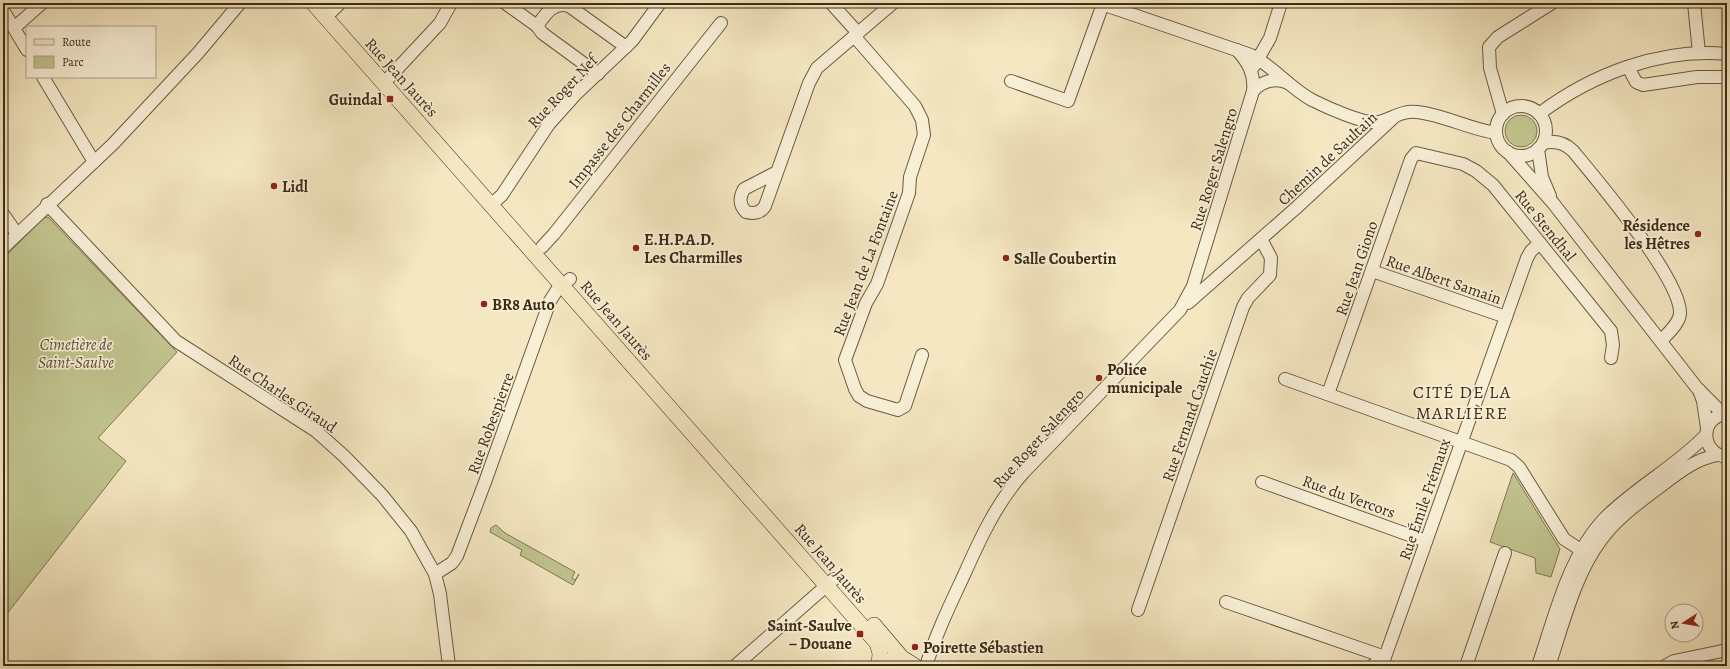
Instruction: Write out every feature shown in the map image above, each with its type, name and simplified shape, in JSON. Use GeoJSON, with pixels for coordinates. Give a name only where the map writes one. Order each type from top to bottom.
{"type":"FeatureCollection","features":[{"type":"Feature","properties":{"kind":"main road","name":"Rue Jean Jaurès"},"geometry":{"type":"LineString","coordinates":[[313,3],[331,8],[388,79],[831,583],[908,662]]}},
{"type":"Feature","properties":{"kind":"main road","name":"Rue Jean Jaurès"},"geometry":{"type":"LineString","coordinates":[[495,201],[542,247],[566,282]]}},
{"type":"Feature","properties":{"kind":"main road","name":"Rue Jean Jaurès"},"geometry":{"type":"LineString","coordinates":[[831,583],[877,643],[880,653],[879,666]]}},
{"type":"Feature","properties":{"kind":"main road"},"geometry":{"type":"LineString","coordinates":[[879,666],[890,659],[908,662]]}},
{"type":"Feature","properties":{"kind":"street"},"geometry":{"type":"LineString","coordinates":[[14,28],[42,3]]}},
{"type":"Feature","properties":{"kind":"street"},"geometry":{"type":"LineString","coordinates":[[3,248],[47,204],[113,144],[192,60],[240,3]]}},
{"type":"Feature","properties":{"kind":"street"},"geometry":{"type":"LineString","coordinates":[[388,79],[440,23],[451,3]]}},
{"type":"Feature","properties":{"kind":"street"},"geometry":{"type":"LineString","coordinates":[[505,3],[598,74]]}},
{"type":"Feature","properties":{"kind":"street","name":"Rue Roger Nef"},"geometry":{"type":"LineString","coordinates":[[495,201],[549,124],[626,47],[660,3]]}},
{"type":"Feature","properties":{"kind":"street","name":"Rue Jean de La Fontaine"},"geometry":{"type":"LineString","coordinates":[[831,3],[915,106],[922,120],[924,135],[910,177],[908,197],[877,284],[868,298],[846,360],[855,389],[859,396],[867,401],[898,410],[905,406],[922,355]]}},
{"type":"Feature","properties":{"kind":"street"},"geometry":{"type":"LineString","coordinates":[[777,172],[815,72],[821,65],[893,3]]}},
{"type":"Feature","properties":{"kind":"street"},"geometry":{"type":"LineString","coordinates":[[1254,91],[1254,67],[1270,38],[1281,3]]}},
{"type":"Feature","properties":{"kind":"street"},"geometry":{"type":"LineString","coordinates":[[1503,114],[1490,68],[1489,47],[1498,37],[1552,3]]}},
{"type":"Feature","properties":{"kind":"street"},"geometry":{"type":"LineString","coordinates":[[1694,3],[1699,53]]}},
{"type":"Feature","properties":{"kind":"street"},"geometry":{"type":"LineString","coordinates":[[1011,81],[1068,101],[1101,4],[1237,50],[1258,59],[1311,100],[1364,121],[1376,122],[1395,116]]}},
{"type":"Feature","properties":{"kind":"street"},"geometry":{"type":"LineString","coordinates":[[537,26],[550,9],[558,5],[566,5],[626,47]]}},
{"type":"Feature","properties":{"kind":"street"},"geometry":{"type":"LineString","coordinates":[[3,10],[26,48]]}},
{"type":"Feature","properties":{"kind":"street","name":"Impasse des Charmilles"},"geometry":{"type":"LineString","coordinates":[[542,247],[554,234],[721,23]]}},
{"type":"Feature","properties":{"kind":"street"},"geometry":{"type":"LineString","coordinates":[[1237,50],[1247,61],[1253,77]]}},
{"type":"Feature","properties":{"kind":"street"},"geometry":{"type":"LineString","coordinates":[[1539,114],[1574,90],[1628,67],[1660,58],[1699,53],[1727,54]]}},
{"type":"Feature","properties":{"kind":"street"},"geometry":{"type":"LineString","coordinates":[[1628,67],[1636,82],[1643,85],[1697,77],[1727,77]]}},
{"type":"Feature","properties":{"kind":"street"},"geometry":{"type":"LineString","coordinates":[[44,78],[94,162]]}},
{"type":"Feature","properties":{"kind":"street"},"geometry":{"type":"LineString","coordinates":[[1254,91],[1260,85],[1272,80],[1281,80],[1288,83]]}},
{"type":"Feature","properties":{"kind":"street","name":"Rue Roger Salengro"},"geometry":{"type":"LineString","coordinates":[[926,666],[948,608],[982,537],[1009,491],[1024,472],[1180,310],[1190,294],[1254,91]]}},
{"type":"Feature","properties":{"kind":"street"},"geometry":{"type":"LineString","coordinates":[[1553,203],[1542,177],[1541,146],[1546,127],[1539,114],[1531,109],[1519,106],[1510,109],[1503,114],[1497,124],[1496,133],[1501,147],[1508,152],[1553,203],[1697,388],[1718,408],[1727,414]]}},
{"type":"Feature","properties":{"kind":"street","name":"Chemin de Saultain"},"geometry":{"type":"LineString","coordinates":[[1180,310],[1261,239],[1367,141],[1381,131],[1395,116],[1407,112],[1418,112],[1477,130],[1496,133]]}},
{"type":"Feature","properties":{"kind":"street"},"geometry":{"type":"LineString","coordinates":[[1364,121],[1370,133],[1367,141]]}},
{"type":"Feature","properties":{"kind":"street"},"geometry":{"type":"LineString","coordinates":[[1508,152],[1524,156],[1541,146],[1552,142],[1563,143],[1574,151],[1646,244],[1667,276],[1679,304],[1680,314],[1676,323],[1661,341]]}},
{"type":"Feature","properties":{"kind":"street","name":"Rue Stendhal"},"geometry":{"type":"LineString","coordinates":[[1414,154],[1423,153],[1457,162],[1476,171],[1498,191],[1611,332],[1613,345],[1611,358]]}},
{"type":"Feature","properties":{"kind":"street","name":"Rue Jean Giono"},"geometry":{"type":"LineString","coordinates":[[1328,394],[1414,154]]}},
{"type":"Feature","properties":{"kind":"street","name":"Rue Charles Giraud"},"geometry":{"type":"LineString","coordinates":[[47,204],[176,341],[307,425],[344,456],[378,491],[405,524],[421,548],[435,574],[440,594],[449,666]]}},
{"type":"Feature","properties":{"kind":"street"},"geometry":{"type":"LineString","coordinates":[[3,214],[17,234]]}},
{"type":"Feature","properties":{"kind":"street","name":"Rue Fernand Cauchie"},"geometry":{"type":"LineString","coordinates":[[1138,610],[1243,307],[1248,298],[1270,274],[1271,258],[1261,239]]}},
{"type":"Feature","properties":{"kind":"street","name":"Rue Émile Frémaux"},"geometry":{"type":"LineString","coordinates":[[1385,657],[1527,258],[1531,251],[1540,243]]}},
{"type":"Feature","properties":{"kind":"street"},"geometry":{"type":"LineString","coordinates":[[1200,264],[1206,273],[1212,276],[1217,276]]}},
{"type":"Feature","properties":{"kind":"street","name":"Rue Albert Samain"},"geometry":{"type":"LineString","coordinates":[[1372,271],[1506,317]]}},
{"type":"Feature","properties":{"kind":"street","name":"Rue Robespierre"},"geometry":{"type":"LineString","coordinates":[[435,574],[454,560],[463,543],[550,301],[566,282]]}},
{"type":"Feature","properties":{"kind":"street"},"geometry":{"type":"LineString","coordinates":[[1285,379],[1511,460],[1517,464],[1564,539],[1585,553]]}},
{"type":"Feature","properties":{"kind":"street"},"geometry":{"type":"LineString","coordinates":[[1697,388],[1703,401],[1709,448],[1722,456]]}},
{"type":"Feature","properties":{"kind":"street"},"geometry":{"type":"LineString","coordinates":[[1549,666],[1574,592],[1590,536],[1612,512],[1685,455],[1706,432],[1715,418],[1727,414]]}},
{"type":"Feature","properties":{"kind":"street"},"geometry":{"type":"LineString","coordinates":[[1538,666],[1572,568],[1585,553],[1610,528],[1688,465],[1699,460],[1722,456]]}},
{"type":"Feature","properties":{"kind":"street","name":"Rue du Vercors"},"geometry":{"type":"LineString","coordinates":[[1262,482],[1426,541]]}},
{"type":"Feature","properties":{"kind":"street"},"geometry":{"type":"LineString","coordinates":[[1466,666],[1504,553]]}},
{"type":"Feature","properties":{"kind":"street"},"geometry":{"type":"LineString","coordinates":[[735,666],[831,583]]}},
{"type":"Feature","properties":{"kind":"street"},"geometry":{"type":"LineString","coordinates":[[1226,602],[1385,657]]}},
{"type":"Feature","properties":{"kind":"street","name":"Rue Roger Salengro"},"geometry":{"type":"LineString","coordinates":[[908,662],[923,656],[933,645]]}},
{"type":"Feature","properties":{"kind":"street"},"geometry":{"type":"LineString","coordinates":[[1665,666],[1674,661],[1727,650]]}},
{"type":"Feature","properties":{"kind":"street"},"geometry":{"type":"LineString","coordinates":[[1372,666],[1385,657]]}},
{"type":"Feature","properties":{"kind":"green space"},"geometry":{"type":"Polygon","coordinates":[[[1518,115],[1524,115],[1533,119],[1537,131],[1533,143],[1524,147],[1518,147],[1509,143],[1505,134],[1505,128],[1509,119],[1518,115]]]}},
{"type":"Feature","properties":{"kind":"green space","name":"Cimetière de Saint-Saulve"},"geometry":{"type":"Polygon","coordinates":[[[48,217],[177,352],[98,438],[126,461],[6,615],[3,611],[3,259],[43,218],[48,217]]]}},
{"type":"Feature","properties":{"kind":"green space"},"geometry":{"type":"Polygon","coordinates":[[[1513,473],[1560,549],[1551,577],[1536,573],[1535,558],[1490,542],[1513,473]]]}},
{"type":"Feature","properties":{"kind":"green space"},"geometry":{"type":"Polygon","coordinates":[[[496,525],[505,533],[575,572],[572,578],[575,580],[579,574],[573,585],[520,555],[522,550],[490,532],[491,528],[496,525]]]}},
{"type":"Feature","properties":{"kind":"place","name":"Guindal"},"geometry":{"type":"Point","coordinates":[390,99]}},
{"type":"Feature","properties":{"kind":"place","name":"Lidl"},"geometry":{"type":"Point","coordinates":[274,186]}},
{"type":"Feature","properties":{"kind":"place","name":"Résidence les Hêtres"},"geometry":{"type":"Point","coordinates":[1698,234]}},
{"type":"Feature","properties":{"kind":"place","name":"E.H.P.A.D. Les Charmilles"},"geometry":{"type":"Point","coordinates":[636,248]}},
{"type":"Feature","properties":{"kind":"place","name":"Salle Coubertin"},"geometry":{"type":"Point","coordinates":[1006,258]}},
{"type":"Feature","properties":{"kind":"place","name":"BR8 Auto"},"geometry":{"type":"Point","coordinates":[484,304]}},
{"type":"Feature","properties":{"kind":"place","name":"Police municipale"},"geometry":{"type":"Point","coordinates":[1099,378]}},
{"type":"Feature","properties":{"kind":"place","name":"Saint-Saulve – Douane"},"geometry":{"type":"Point","coordinates":[860,634]}},
{"type":"Feature","properties":{"kind":"place","name":"Poirette Sébastien"},"geometry":{"type":"Point","coordinates":[915,647]}},
{"type":"Feature","properties":{"kind":"district","name":"CITÉ DE LA MARLIÈRE"},"geometry":{"type":"Point","coordinates":[1462,402]}}]}
